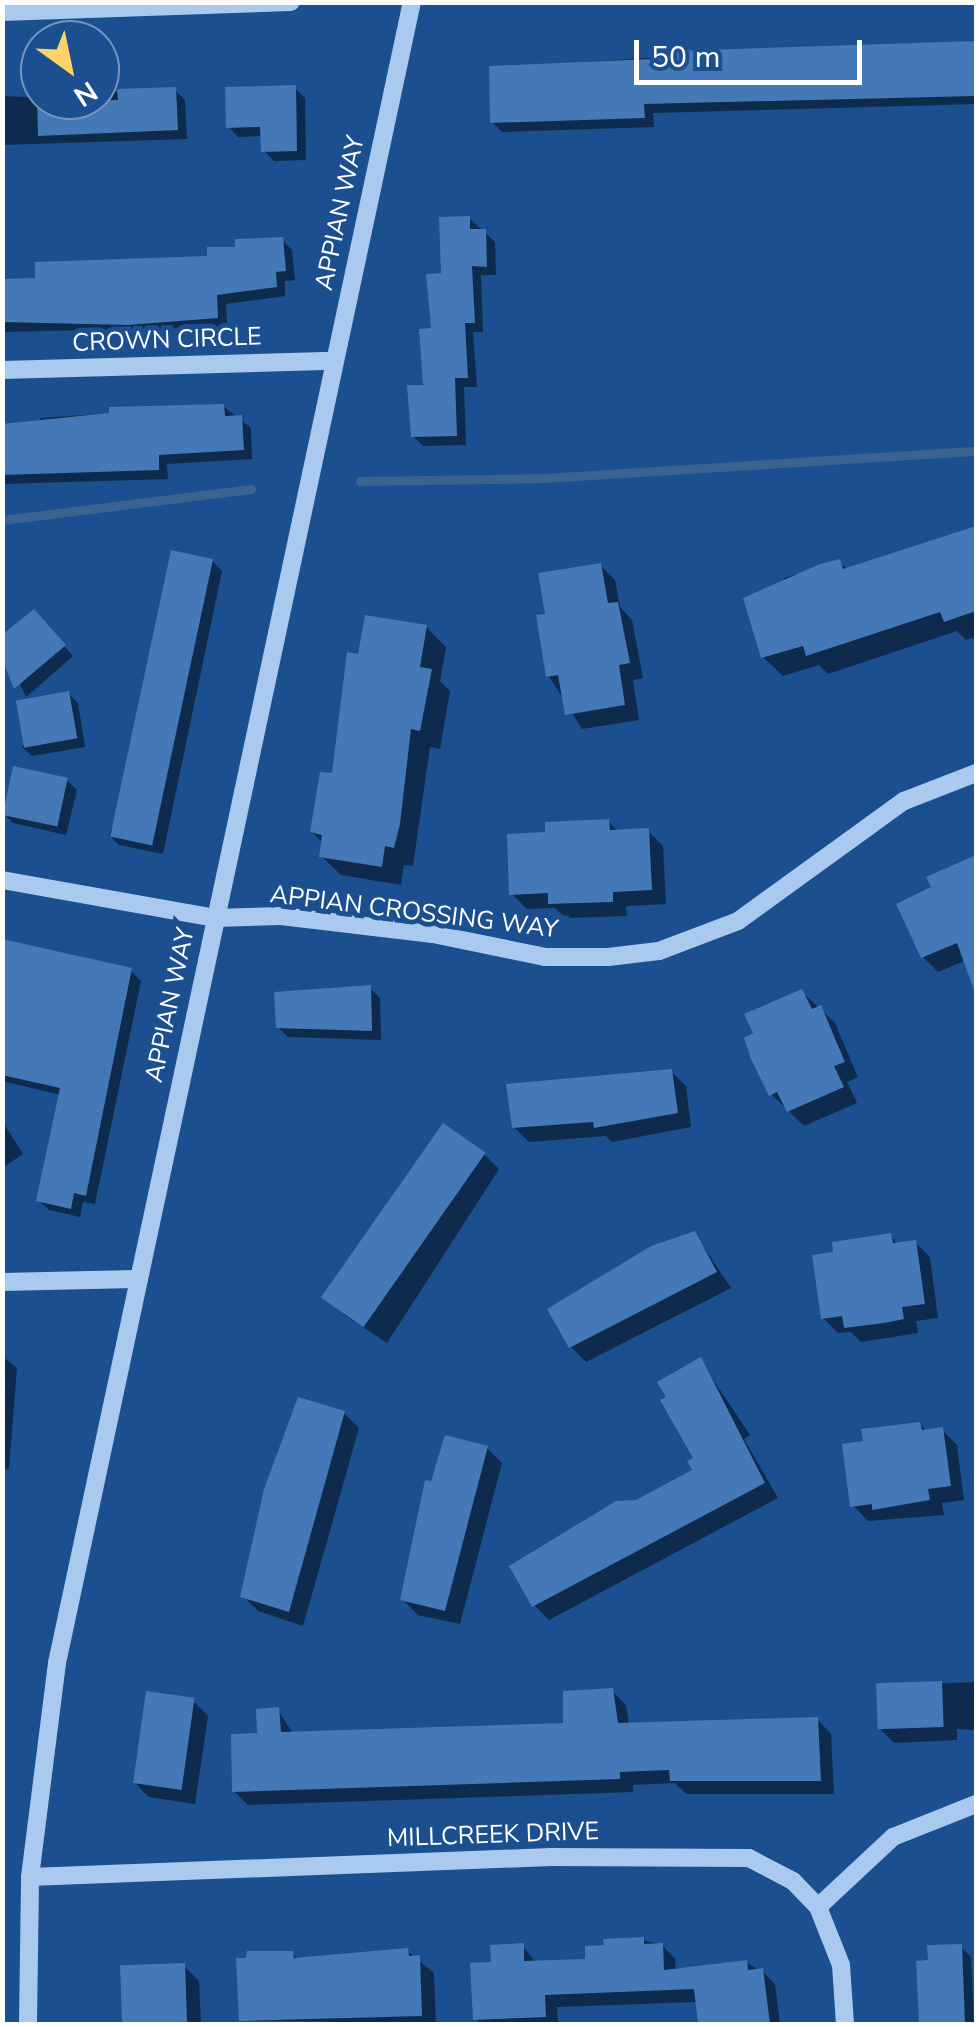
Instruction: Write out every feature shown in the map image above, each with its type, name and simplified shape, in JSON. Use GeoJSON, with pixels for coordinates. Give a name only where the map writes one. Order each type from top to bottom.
{"type":"FeatureCollection","features":[{"type":"Feature","properties":{"kind":"street"},"geometry":{"type":"LineString","coordinates":[[2,12],[291,2]]}},
{"type":"Feature","properties":{"kind":"street","name":"APPIAN WAY"},"geometry":{"type":"LineString","coordinates":[[28,2024],[30,1877],[57,1663],[135,1279],[412,2]]}},
{"type":"Feature","properties":{"kind":"street","name":"CROWN CIRCLE"},"geometry":{"type":"LineString","coordinates":[[2,370],[333,361]]}},
{"type":"Feature","properties":{"kind":"street","name":"APPIAN CROSSING WAY"},"geometry":{"type":"LineString","coordinates":[[2,880],[215,918],[281,916],[433,934],[546,957],[659,951],[738,920],[904,801],[976,773]]}},
{"type":"Feature","properties":{"kind":"street"},"geometry":{"type":"LineString","coordinates":[[2,1282],[135,1279]]}},
{"type":"Feature","properties":{"kind":"street"},"geometry":{"type":"LineString","coordinates":[[818,1907],[893,1838],[976,1804]]}},
{"type":"Feature","properties":{"kind":"street","name":"MILLCREEK DRIVE"},"geometry":{"type":"LineString","coordinates":[[30,1877],[720,1853],[774,1869],[818,1907],[841,1964],[845,2024]]}},
{"type":"Feature","properties":{"kind":"building"},"geometry":{"type":"Polygon","coordinates":[[[976,41],[976,96],[644,104],[645,118],[490,123],[489,66],[650,59],[673,51],[976,41]]]}},
{"type":"Feature","properties":{"kind":"building"},"geometry":{"type":"Polygon","coordinates":[[[296,85],[297,151],[261,152],[260,127],[226,128],[225,87],[296,85]]]}},
{"type":"Feature","properties":{"kind":"building"},"geometry":{"type":"Polygon","coordinates":[[[176,87],[178,130],[38,136],[38,120],[120,120],[120,89],[176,87]]]}},
{"type":"Feature","properties":{"kind":"building"},"geometry":{"type":"Polygon","coordinates":[[[470,216],[470,229],[486,229],[487,267],[472,266],[475,323],[465,323],[468,378],[455,378],[457,436],[411,437],[407,385],[423,385],[419,329],[431,328],[426,274],[441,273],[439,217],[470,216]]]}},
{"type":"Feature","properties":{"kind":"building"},"geometry":{"type":"Polygon","coordinates":[[[283,237],[286,271],[276,272],[277,287],[217,295],[218,318],[128,325],[2,322],[2,279],[35,278],[35,262],[207,256],[207,247],[235,247],[235,239],[283,237]]]}},
{"type":"Feature","properties":{"kind":"building"},"geometry":{"type":"Polygon","coordinates":[[[224,404],[225,416],[242,415],[244,450],[159,455],[159,470],[2,475],[2,424],[109,413],[109,407],[224,404]]]}},
{"type":"Feature","properties":{"kind":"building"},"geometry":{"type":"Polygon","coordinates":[[[976,526],[976,611],[944,622],[940,612],[806,656],[803,646],[761,658],[743,598],[820,564],[840,559],[843,569],[976,526]]]}},
{"type":"Feature","properties":{"kind":"building"},"geometry":{"type":"Polygon","coordinates":[[[171,550],[213,559],[152,846],[110,837],[171,550]]]}},
{"type":"Feature","properties":{"kind":"building"},"geometry":{"type":"Polygon","coordinates":[[[601,563],[608,603],[618,602],[630,663],[619,665],[625,705],[565,715],[558,675],[546,677],[536,615],[545,614],[538,573],[601,563]]]}},
{"type":"Feature","properties":{"kind":"building"},"geometry":{"type":"Polygon","coordinates":[[[34,609],[66,645],[14,689],[2,659],[2,635],[34,609]]]}},
{"type":"Feature","properties":{"kind":"building"},"geometry":{"type":"Polygon","coordinates":[[[365,615],[427,625],[420,667],[432,669],[420,731],[411,729],[394,848],[385,846],[382,867],[319,857],[322,835],[310,832],[320,772],[332,773],[347,652],[358,654],[365,615]]]}},
{"type":"Feature","properties":{"kind":"building"},"geometry":{"type":"Polygon","coordinates":[[[69,691],[77,738],[24,748],[16,700],[69,691]]]}},
{"type":"Feature","properties":{"kind":"building"},"geometry":{"type":"Polygon","coordinates":[[[13,766],[68,778],[57,827],[3,815],[13,766]]]}},
{"type":"Feature","properties":{"kind":"building"},"geometry":{"type":"Polygon","coordinates":[[[609,819],[610,830],[649,828],[652,890],[613,892],[613,902],[548,904],[548,893],[509,895],[507,834],[545,832],[545,822],[609,819]]]}},
{"type":"Feature","properties":{"kind":"building"},"geometry":{"type":"Polygon","coordinates":[[[976,855],[974,990],[957,943],[921,958],[896,904],[931,887],[926,877],[976,855]]]}},
{"type":"Feature","properties":{"kind":"building"},"geometry":{"type":"Polygon","coordinates":[[[2,939],[132,968],[86,1196],[74,1193],[71,1209],[36,1201],[60,1088],[2,1075],[2,939]]]}},
{"type":"Feature","properties":{"kind":"building"},"geometry":{"type":"Polygon","coordinates":[[[371,985],[372,1031],[276,1028],[274,992],[371,985]]]}},
{"type":"Feature","properties":{"kind":"building"},"geometry":{"type":"Polygon","coordinates":[[[802,989],[812,1009],[821,1005],[845,1062],[834,1066],[844,1087],[787,1112],[777,1092],[769,1096],[751,1059],[744,1038],[753,1033],[744,1014],[802,989]]]}},
{"type":"Feature","properties":{"kind":"building"},"geometry":{"type":"Polygon","coordinates":[[[672,1069],[678,1113],[594,1128],[593,1122],[512,1128],[506,1084],[672,1069]]]}},
{"type":"Feature","properties":{"kind":"building"},"geometry":{"type":"Polygon","coordinates":[[[443,1123],[486,1153],[363,1327],[321,1297],[443,1123]]]}},
{"type":"Feature","properties":{"kind":"building"},"geometry":{"type":"Polygon","coordinates":[[[695,1231],[717,1272],[569,1348],[547,1309],[651,1246],[695,1231]]]}},
{"type":"Feature","properties":{"kind":"building"},"geometry":{"type":"Polygon","coordinates":[[[891,1233],[893,1243],[916,1240],[925,1304],[902,1307],[904,1319],[884,1323],[844,1328],[842,1316],[821,1319],[812,1255],[833,1252],[832,1242],[891,1233]]]}},
{"type":"Feature","properties":{"kind":"building"},"geometry":{"type":"Polygon","coordinates":[[[701,1357],[765,1483],[532,1607],[509,1566],[616,1501],[636,1500],[692,1470],[687,1461],[693,1458],[660,1400],[666,1397],[657,1382],[701,1357]]]}},
{"type":"Feature","properties":{"kind":"building"},"geometry":{"type":"Polygon","coordinates":[[[298,1397],[345,1411],[289,1612],[240,1597],[264,1489],[298,1397]]]}},
{"type":"Feature","properties":{"kind":"building"},"geometry":{"type":"Polygon","coordinates":[[[920,1422],[922,1430],[943,1427],[951,1486],[928,1489],[930,1500],[872,1510],[872,1504],[850,1507],[842,1444],[863,1441],[861,1429],[920,1422]]]}},
{"type":"Feature","properties":{"kind":"building"},"geometry":{"type":"Polygon","coordinates":[[[445,1435],[488,1446],[445,1611],[400,1600],[425,1480],[431,1481],[445,1435]]]}},
{"type":"Feature","properties":{"kind":"building"},"geometry":{"type":"Polygon","coordinates":[[[942,1681],[944,1727],[878,1729],[876,1683],[942,1681]]]}},
{"type":"Feature","properties":{"kind":"building"},"geometry":{"type":"Polygon","coordinates":[[[613,1688],[618,1723],[818,1717],[821,1781],[670,1781],[669,1770],[620,1772],[620,1779],[232,1792],[231,1734],[257,1733],[256,1709],[279,1707],[281,1732],[563,1723],[563,1691],[613,1688]]]}},
{"type":"Feature","properties":{"kind":"building"},"geometry":{"type":"Polygon","coordinates":[[[146,1691],[195,1698],[182,1790],[133,1783],[146,1691]]]}},
{"type":"Feature","properties":{"kind":"building"},"geometry":{"type":"Polygon","coordinates":[[[644,1937],[644,1944],[663,1943],[664,1970],[747,1960],[748,1970],[763,1968],[770,2024],[698,2024],[694,1989],[545,1995],[546,2017],[473,2020],[470,1963],[491,1962],[490,1945],[524,1943],[524,1961],[585,1959],[585,1946],[604,1945],[603,1939],[644,1937]]]}},
{"type":"Feature","properties":{"kind":"building"},"geometry":{"type":"Polygon","coordinates":[[[962,1944],[965,2024],[919,2023],[916,1961],[928,1960],[927,1945],[962,1944]]]}},
{"type":"Feature","properties":{"kind":"building"},"geometry":{"type":"Polygon","coordinates":[[[408,1948],[409,1956],[420,1955],[422,2016],[239,2021],[236,1958],[246,1958],[247,1951],[293,1951],[294,1958],[408,1948]]]}},
{"type":"Feature","properties":{"kind":"building"},"geometry":{"type":"Polygon","coordinates":[[[185,1963],[187,2024],[122,2024],[120,1965],[185,1963]]]}},
{"type":"Feature","properties":{"kind":"waterway"},"geometry":{"type":"LineString","coordinates":[[360,481],[544,478],[976,451]]}},
{"type":"Feature","properties":{"kind":"waterway"},"geometry":{"type":"LineString","coordinates":[[2,520],[251,489]]}}]}
